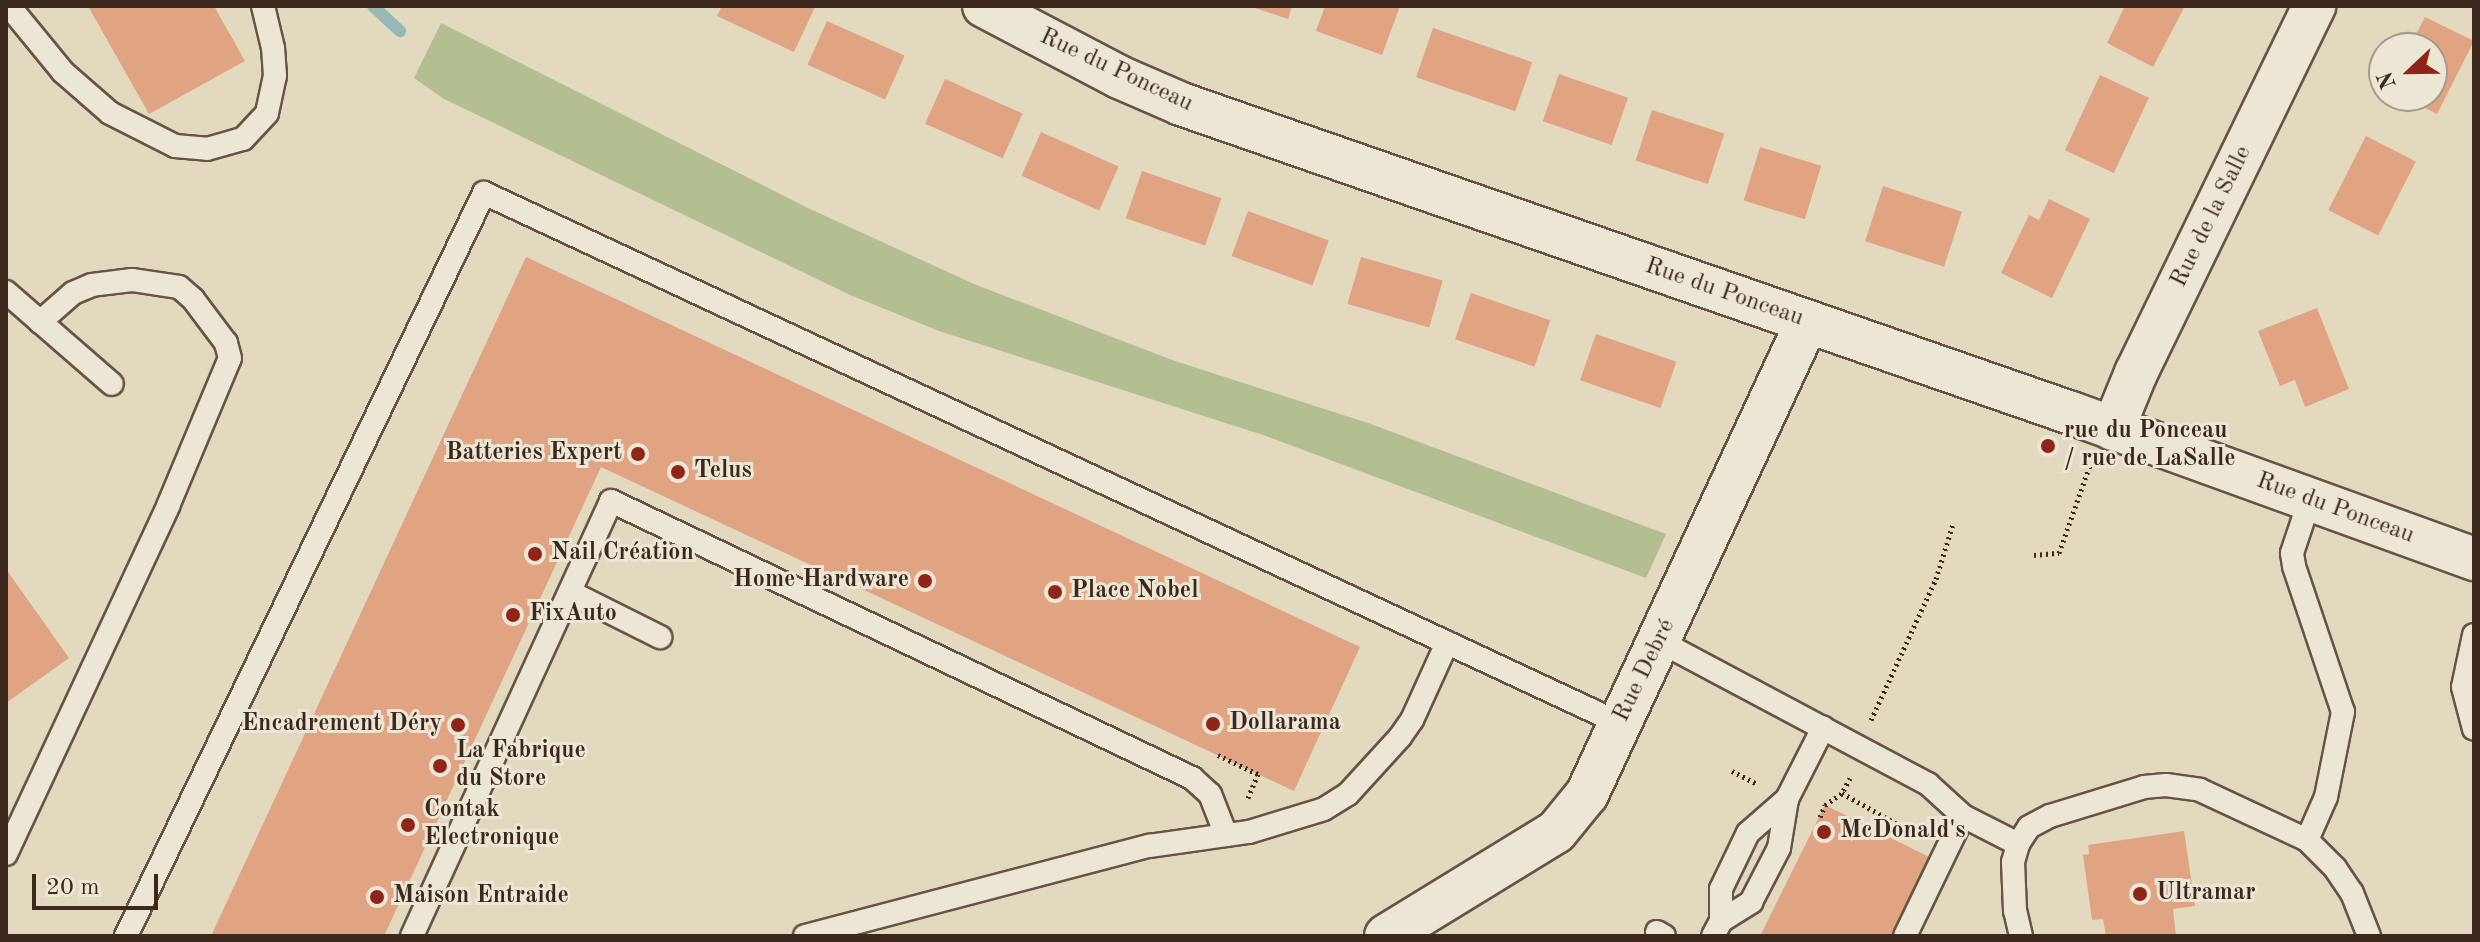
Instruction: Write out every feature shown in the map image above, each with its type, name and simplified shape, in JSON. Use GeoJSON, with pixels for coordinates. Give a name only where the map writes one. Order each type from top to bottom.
{"type":"FeatureCollection","features":[{"type":"Feature","properties":{"kind":"street","name":"Rue du Ponceau"},"geometry":{"type":"LineString","coordinates":[[984,6],[1119,77],[1181,104],[1807,322],[2103,441],[2310,499],[2474,559]]}},
{"type":"Feature","properties":{"kind":"street","name":"Rue de la Salle"},"geometry":{"type":"LineString","coordinates":[[2103,441],[2314,6]]}},
{"type":"Feature","properties":{"kind":"street","name":"Rue Debré"},"geometry":{"type":"LineString","coordinates":[[1386,936],[1556,832],[1587,794],[1807,322]]}},
{"type":"Feature","properties":{"kind":"lane"},"geometry":{"type":"LineString","coordinates":[[9,6],[63,72],[110,113],[175,146],[207,149],[243,139],[267,113],[275,76],[263,6]]}},
{"type":"Feature","properties":{"kind":"lane"},"geometry":{"type":"LineString","coordinates":[[126,936],[484,193],[1619,723]]}},
{"type":"Feature","properties":{"kind":"lane"},"geometry":{"type":"LineString","coordinates":[[6,854],[173,493],[230,358],[226,343],[193,299],[179,287],[132,280],[92,285],[73,293],[40,322]]}},
{"type":"Feature","properties":{"kind":"lane"},"geometry":{"type":"LineString","coordinates":[[6,292],[112,384]]}},
{"type":"Feature","properties":{"kind":"lane"},"geometry":{"type":"LineString","coordinates":[[2307,840],[2326,797],[2343,712],[2294,566],[2292,553],[2310,499]]}},
{"type":"Feature","properties":{"kind":"lane"},"geometry":{"type":"LineString","coordinates":[[412,936],[611,501],[1192,778],[1210,794],[1226,835]]}},
{"type":"Feature","properties":{"kind":"lane"},"geometry":{"type":"LineString","coordinates":[[570,592],[660,637]]}},
{"type":"Feature","properties":{"kind":"lane"},"geometry":{"type":"LineString","coordinates":[[1659,641],[1928,784],[1963,816],[2018,844]]}},
{"type":"Feature","properties":{"kind":"lane"},"geometry":{"type":"LineString","coordinates":[[805,936],[848,931],[1149,846],[1226,835],[1324,809],[1348,794],[1412,720],[1447,643]]}},
{"type":"Feature","properties":{"kind":"lane"},"geometry":{"type":"LineString","coordinates":[[2472,647],[2463,687],[2474,729]]}},
{"type":"Feature","properties":{"kind":"lane"},"geometry":{"type":"LineString","coordinates":[[1717,928],[1751,902],[1779,848],[1787,799],[1823,728]]}},
{"type":"Feature","properties":{"kind":"lane"},"geometry":{"type":"LineString","coordinates":[[2021,936],[2012,882],[2018,844],[2029,827],[2050,816],[2144,787],[2166,785],[2200,790],[2307,840],[2329,860],[2352,893],[2369,936]]}},
{"type":"Feature","properties":{"kind":"lane"},"geometry":{"type":"LineString","coordinates":[[1717,928],[1721,889],[1748,833],[1787,799]]}},
{"type":"Feature","properties":{"kind":"lane"},"geometry":{"type":"LineString","coordinates":[[1905,936],[1963,816]]}},
{"type":"Feature","properties":{"kind":"path"},"geometry":{"type":"LineString","coordinates":[[2034,555],[2059,553],[2103,441]]}},
{"type":"Feature","properties":{"kind":"path"},"geometry":{"type":"LineString","coordinates":[[1866,732],[1936,579],[1953,524]]}},
{"type":"Feature","properties":{"kind":"path"},"geometry":{"type":"LineString","coordinates":[[1732,771],[1756,783]]}},
{"type":"Feature","properties":{"kind":"path"},"geometry":{"type":"LineString","coordinates":[[1821,815],[1825,805],[1842,793],[1852,775]]}},
{"type":"Feature","properties":{"kind":"path"},"geometry":{"type":"LineString","coordinates":[[1842,793],[1922,839]]}},
{"type":"Feature","properties":{"kind":"green space"},"geometry":{"type":"Polygon","coordinates":[[[441,23],[808,208],[974,284],[1172,360],[1368,423],[1666,534],[1646,578],[1266,436],[939,331],[848,294],[444,99],[414,78],[441,23]]]}},
{"type":"Feature","properties":{"kind":"building"},"geometry":{"type":"Polygon","coordinates":[[[88,6],[214,6],[245,61],[149,114],[88,6]]]}},
{"type":"Feature","properties":{"kind":"building"},"geometry":{"type":"Polygon","coordinates":[[[722,6],[815,7],[794,52],[717,16],[722,6]]]}},
{"type":"Feature","properties":{"kind":"building"},"geometry":{"type":"Polygon","coordinates":[[[1249,6],[1292,6],[1288,19],[1249,6]]]}},
{"type":"Feature","properties":{"kind":"building"},"geometry":{"type":"Polygon","coordinates":[[[1325,6],[1400,6],[1382,55],[1316,31],[1325,6]]]}},
{"type":"Feature","properties":{"kind":"building"},"geometry":{"type":"Polygon","coordinates":[[[2125,6],[2185,6],[2153,67],[2107,43],[2125,6]]]}},
{"type":"Feature","properties":{"kind":"building"},"geometry":{"type":"Polygon","coordinates":[[[2425,17],[2474,41],[2448,92],[2448,32],[2417,32],[2425,17]]]}},
{"type":"Feature","properties":{"kind":"building"},"geometry":{"type":"Polygon","coordinates":[[[827,21],[905,56],[885,99],[807,65],[827,21]]]}},
{"type":"Feature","properties":{"kind":"building"},"geometry":{"type":"Polygon","coordinates":[[[1433,28],[1532,62],[1515,111],[1416,77],[1433,28]]]}},
{"type":"Feature","properties":{"kind":"building"},"geometry":{"type":"Polygon","coordinates":[[[1559,74],[1628,98],[1612,145],[1543,121],[1559,74]]]}},
{"type":"Feature","properties":{"kind":"building"},"geometry":{"type":"Polygon","coordinates":[[[2100,75],[2149,98],[2114,173],[2065,150],[2100,75]]]}},
{"type":"Feature","properties":{"kind":"building"},"geometry":{"type":"Polygon","coordinates":[[[945,79],[1023,114],[1003,158],[925,124],[945,79]]]}},
{"type":"Feature","properties":{"kind":"building"},"geometry":{"type":"Polygon","coordinates":[[[1652,110],[1724,133],[1708,184],[1636,160],[1652,110]]]}},
{"type":"Feature","properties":{"kind":"building"},"geometry":{"type":"Polygon","coordinates":[[[1041,132],[1119,167],[1099,210],[1021,176],[1041,132]]]}},
{"type":"Feature","properties":{"kind":"building"},"geometry":{"type":"Polygon","coordinates":[[[2366,136],[2416,161],[2378,235],[2328,210],[2366,136]]]}},
{"type":"Feature","properties":{"kind":"building"},"geometry":{"type":"Polygon","coordinates":[[[1760,147],[1821,166],[1805,219],[1744,201],[1760,147]]]}},
{"type":"Feature","properties":{"kind":"building"},"geometry":{"type":"Polygon","coordinates":[[[1142,171],[1221,198],[1205,246],[1126,218],[1142,171]]]}},
{"type":"Feature","properties":{"kind":"building"},"geometry":{"type":"Polygon","coordinates":[[[1883,186],[1962,212],[1944,267],[1865,241],[1883,186]]]}},
{"type":"Feature","properties":{"kind":"building"},"geometry":{"type":"Polygon","coordinates":[[[2049,199],[2090,219],[2052,298],[2001,273],[2029,215],[2039,220],[2049,199]]]}},
{"type":"Feature","properties":{"kind":"building"},"geometry":{"type":"Polygon","coordinates":[[[1248,211],[1329,240],[1312,286],[1232,256],[1248,211]]]}},
{"type":"Feature","properties":{"kind":"building","name":"Place Nobel"},"geometry":{"type":"Polygon","coordinates":[[[526,257],[1360,647],[1294,791],[601,467],[384,936],[211,936],[526,257]]]}},
{"type":"Feature","properties":{"kind":"building"},"geometry":{"type":"Polygon","coordinates":[[[1361,257],[1443,280],[1429,328],[1347,304],[1361,257]]]}},
{"type":"Feature","properties":{"kind":"building"},"geometry":{"type":"Polygon","coordinates":[[[1471,293],[1550,320],[1534,367],[1455,339],[1471,293]]]}},
{"type":"Feature","properties":{"kind":"building"},"geometry":{"type":"Polygon","coordinates":[[[2317,308],[2349,389],[2305,407],[2295,380],[2280,386],[2258,331],[2317,308]]]}},
{"type":"Feature","properties":{"kind":"building"},"geometry":{"type":"Polygon","coordinates":[[[1596,334],[1676,362],[1660,408],[1580,380],[1596,334]]]}},
{"type":"Feature","properties":{"kind":"building"},"geometry":{"type":"Polygon","coordinates":[[[6,569],[69,658],[6,703],[6,569]]]}},
{"type":"Feature","properties":{"kind":"building"},"geometry":{"type":"Polygon","coordinates":[[[1825,805],[1931,858],[1893,936],[1760,936],[1825,805]]]}},
{"type":"Feature","properties":{"kind":"building"},"geometry":{"type":"Polygon","coordinates":[[[2184,831],[2195,906],[2173,909],[2176,936],[2106,936],[2103,919],[2092,920],[2083,855],[2089,854],[2088,845],[2184,831]]]}},
{"type":"Feature","properties":{"kind":"waterway"},"geometry":{"type":"LineString","coordinates":[[373,6],[400,31]]}},
{"type":"Feature","properties":{"kind":"place","name":"rue du Ponceau / rue de LaSalle"},"geometry":{"type":"Point","coordinates":[2048,446]}},
{"type":"Feature","properties":{"kind":"place","name":"Batteries Expert"},"geometry":{"type":"Point","coordinates":[638,454]}},
{"type":"Feature","properties":{"kind":"place","name":"Telus"},"geometry":{"type":"Point","coordinates":[678,472]}},
{"type":"Feature","properties":{"kind":"place","name":"Nail Création"},"geometry":{"type":"Point","coordinates":[535,554]}},
{"type":"Feature","properties":{"kind":"place","name":"Home Hardware"},"geometry":{"type":"Point","coordinates":[925,581]}},
{"type":"Feature","properties":{"kind":"place","name":"Place Nobel"},"geometry":{"type":"Point","coordinates":[1055,592]}},
{"type":"Feature","properties":{"kind":"place","name":"FixAuto"},"geometry":{"type":"Point","coordinates":[513,615]}},
{"type":"Feature","properties":{"kind":"place","name":"Dollarama"},"geometry":{"type":"Point","coordinates":[1213,724]}},
{"type":"Feature","properties":{"kind":"place","name":"Encadrement Déry"},"geometry":{"type":"Point","coordinates":[458,725]}},
{"type":"Feature","properties":{"kind":"place","name":"La Fabrique du Store"},"geometry":{"type":"Point","coordinates":[440,766]}},
{"type":"Feature","properties":{"kind":"place","name":"Contak Electronique"},"geometry":{"type":"Point","coordinates":[408,825]}},
{"type":"Feature","properties":{"kind":"place","name":"McDonald's"},"geometry":{"type":"Point","coordinates":[1824,832]}},
{"type":"Feature","properties":{"kind":"place","name":"Ultramar"},"geometry":{"type":"Point","coordinates":[2140,894]}},
{"type":"Feature","properties":{"kind":"place","name":"Maison Entraide"},"geometry":{"type":"Point","coordinates":[377,897]}}]}
